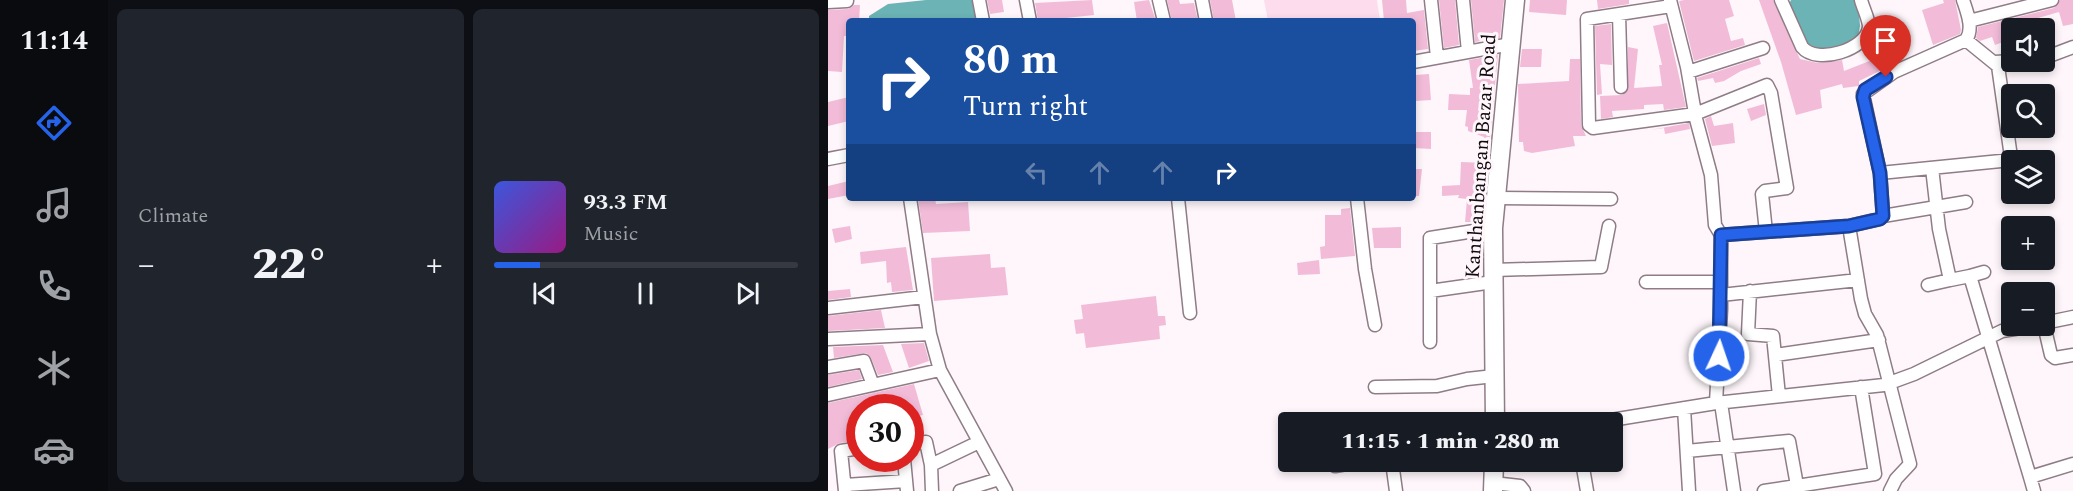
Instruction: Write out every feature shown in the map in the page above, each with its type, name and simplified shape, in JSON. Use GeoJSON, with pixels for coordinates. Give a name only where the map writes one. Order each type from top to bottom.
{"type":"FeatureCollection","features":[{"type":"Feature","properties":{"kind":"street"},"geometry":{"type":"LineString","coordinates":[[979,0],[982,18]]}},
{"type":"Feature","properties":{"kind":"street"},"geometry":{"type":"LineString","coordinates":[[1026,0],[1029,18]]}},
{"type":"Feature","properties":{"kind":"street"},"geometry":{"type":"LineString","coordinates":[[1159,0],[1163,18]]}},
{"type":"Feature","properties":{"kind":"street"},"geometry":{"type":"LineString","coordinates":[[1202,0],[1205,18]]}},
{"type":"Feature","properties":{"kind":"street"},"geometry":{"type":"LineString","coordinates":[[1431,0],[1437,57]]}},
{"type":"Feature","properties":{"kind":"street"},"geometry":{"type":"LineString","coordinates":[[1463,0],[1468,52]]}},
{"type":"Feature","properties":{"kind":"street","name":"Kanthanbangan Bazar Road"},"geometry":{"type":"LineString","coordinates":[[1495,412],[1493,228],[1515,0]]}},
{"type":"Feature","properties":{"kind":"street"},"geometry":{"type":"LineString","coordinates":[[1780,0],[1802,47],[1808,53],[1821,56],[1844,52],[1855,46],[1866,34],[1869,27],[1862,0]]}},
{"type":"Feature","properties":{"kind":"street"},"geometry":{"type":"LineString","coordinates":[[1883,216],[1880,173],[1863,97],[1865,90],[1894,72],[1966,40],[1969,36],[1969,21],[1963,0]]}},
{"type":"Feature","properties":{"kind":"street"},"geometry":{"type":"LineString","coordinates":[[1969,21],[2052,0]]}},
{"type":"Feature","properties":{"kind":"street"},"geometry":{"type":"LineString","coordinates":[[828,2],[847,1]]}},
{"type":"Feature","properties":{"kind":"street"},"geometry":{"type":"LineString","coordinates":[[1734,491],[1718,403],[1721,235],[1715,225],[1711,175],[1695,114],[1672,2],[1619,14],[1587,18],[1591,127],[1695,114],[1768,86],[1787,188],[1765,191],[1762,194],[1766,232]]}},
{"type":"Feature","properties":{"kind":"street"},"geometry":{"type":"LineString","coordinates":[[1619,14],[1621,87]]}},
{"type":"Feature","properties":{"kind":"street"},"geometry":{"type":"LineString","coordinates":[[1869,27],[1880,32],[1894,72]]}},
{"type":"Feature","properties":{"kind":"street"},"geometry":{"type":"LineString","coordinates":[[1966,40],[1995,62],[2002,86],[2010,150]]}},
{"type":"Feature","properties":{"kind":"street"},"geometry":{"type":"LineString","coordinates":[[1416,61],[1511,44]]}},
{"type":"Feature","properties":{"kind":"street"},"geometry":{"type":"LineString","coordinates":[[2055,53],[2073,46]]}},
{"type":"Feature","properties":{"kind":"street"},"geometry":{"type":"LineString","coordinates":[[1688,72],[1763,48]]}},
{"type":"Feature","properties":{"kind":"street"},"geometry":{"type":"LineString","coordinates":[[1995,62],[2001,62]]}},
{"type":"Feature","properties":{"kind":"street"},"geometry":{"type":"LineString","coordinates":[[829,155],[846,155]]}},
{"type":"Feature","properties":{"kind":"street"},"geometry":{"type":"LineString","coordinates":[[1880,173],[2001,163]]}},
{"type":"Feature","properties":{"kind":"street"},"geometry":{"type":"LineString","coordinates":[[1932,168],[1950,280]]}},
{"type":"Feature","properties":{"kind":"street"},"geometry":{"type":"LineString","coordinates":[[1497,198],[1611,199]]}},
{"type":"Feature","properties":{"kind":"street"},"geometry":{"type":"LineString","coordinates":[[910,201],[930,333],[940,370],[1006,491]]}},
{"type":"Feature","properties":{"kind":"street"},"geometry":{"type":"LineString","coordinates":[[1178,201],[1190,313]]}},
{"type":"Feature","properties":{"kind":"street"},"geometry":{"type":"LineString","coordinates":[[1357,201],[1365,269],[1375,325]]}},
{"type":"Feature","properties":{"kind":"street"},"geometry":{"type":"LineString","coordinates":[[1721,235],[1849,226],[1880,219],[1883,216],[1966,202]]}},
{"type":"Feature","properties":{"kind":"street"},"geometry":{"type":"LineString","coordinates":[[1430,291],[1493,276],[1601,267],[1609,226]]}},
{"type":"Feature","properties":{"kind":"street"},"geometry":{"type":"LineString","coordinates":[[1849,226],[1865,314],[1879,340],[1910,464],[1896,479],[1890,491]]}},
{"type":"Feature","properties":{"kind":"street"},"geometry":{"type":"LineString","coordinates":[[1430,342],[1431,237],[1493,228]]}},
{"type":"Feature","properties":{"kind":"street"},"geometry":{"type":"LineString","coordinates":[[1928,285],[1984,272]]}},
{"type":"Feature","properties":{"kind":"street"},"geometry":{"type":"LineString","coordinates":[[1970,276],[2034,491]]}},
{"type":"Feature","properties":{"kind":"street"},"geometry":{"type":"LineString","coordinates":[[1646,282],[1750,291],[1858,280]]}},
{"type":"Feature","properties":{"kind":"street"},"geometry":{"type":"LineString","coordinates":[[1750,291],[1748,334],[1772,335],[1779,396]]}},
{"type":"Feature","properties":{"kind":"street"},"geometry":{"type":"LineString","coordinates":[[828,308],[924,297]]}},
{"type":"Feature","properties":{"kind":"street"},"geometry":{"type":"LineString","coordinates":[[2055,321],[2073,317]]}},
{"type":"Feature","properties":{"kind":"street"},"geometry":{"type":"LineString","coordinates":[[1623,418],[1718,403],[1890,383],[2001,332]]}},
{"type":"Feature","properties":{"kind":"street"},"geometry":{"type":"LineString","coordinates":[[828,339],[930,333]]}},
{"type":"Feature","properties":{"kind":"street"},"geometry":{"type":"LineString","coordinates":[[2047,336],[2051,355],[2055,358],[2073,355]]}},
{"type":"Feature","properties":{"kind":"street"},"geometry":{"type":"LineString","coordinates":[[1775,355],[1879,340]]}},
{"type":"Feature","properties":{"kind":"street"},"geometry":{"type":"LineString","coordinates":[[828,367],[864,361],[873,385]]}},
{"type":"Feature","properties":{"kind":"street"},"geometry":{"type":"LineString","coordinates":[[828,395],[940,370]]}},
{"type":"Feature","properties":{"kind":"street"},"geometry":{"type":"LineString","coordinates":[[1375,387],[1437,386],[1470,378],[1494,376]]}},
{"type":"Feature","properties":{"kind":"street"},"geometry":{"type":"LineString","coordinates":[[1764,491],[1797,488],[1875,474],[1861,387]]}},
{"type":"Feature","properties":{"kind":"street"},"geometry":{"type":"LineString","coordinates":[[1684,408],[1689,491]]}},
{"type":"Feature","properties":{"kind":"street"},"geometry":{"type":"LineString","coordinates":[[1687,451],[1789,441],[1797,488]]}},
{"type":"Feature","properties":{"kind":"street"},"geometry":{"type":"LineString","coordinates":[[924,442],[926,442],[932,465],[933,491]]}},
{"type":"Feature","properties":{"kind":"street"},"geometry":{"type":"LineString","coordinates":[[932,465],[979,442]]}},
{"type":"Feature","properties":{"kind":"street"},"geometry":{"type":"LineString","coordinates":[[846,450],[841,451],[845,488],[906,486]]}},
{"type":"Feature","properties":{"kind":"street"},"geometry":{"type":"LineString","coordinates":[[2030,477],[2073,464]]}},
{"type":"Feature","properties":{"kind":"street"},"geometry":{"type":"LineString","coordinates":[[1394,472],[1396,491]]}},
{"type":"Feature","properties":{"kind":"street"},"geometry":{"type":"LineString","coordinates":[[1494,472],[1493,487],[1520,486],[1524,491]]}},
{"type":"Feature","properties":{"kind":"street"},"geometry":{"type":"LineString","coordinates":[[1584,472],[1587,491]]}},
{"type":"Feature","properties":{"kind":"street"},"geometry":{"type":"LineString","coordinates":[[960,491],[999,479]]}},
{"type":"Feature","properties":{"kind":"shaded area"},"geometry":{"type":"Polygon","coordinates":[[[1264,0],[1377,0],[1380,18],[1267,18],[1264,0]]]}},
{"type":"Feature","properties":{"kind":"water"},"geometry":{"type":"Polygon","coordinates":[[[926,0],[974,0],[976,18],[869,18],[888,4],[926,0]]]}},
{"type":"Feature","properties":{"kind":"water"},"geometry":{"type":"Polygon","coordinates":[[[1791,0],[1858,0],[1860,26],[1857,42],[1816,53],[1805,42],[1788,6],[1791,0]]]}},
{"type":"Feature","properties":{"kind":"building"},"geometry":{"type":"Polygon","coordinates":[[[987,0],[1002,0],[1004,12],[990,14],[987,0]]]}},
{"type":"Feature","properties":{"kind":"building"},"geometry":{"type":"Polygon","coordinates":[[[1092,0],[1094,15],[1038,18],[1035,3],[1092,0]]]}},
{"type":"Feature","properties":{"kind":"building"},"geometry":{"type":"Polygon","coordinates":[[[1149,0],[1155,18],[1137,18],[1134,2],[1149,0]]]}},
{"type":"Feature","properties":{"kind":"building"},"geometry":{"type":"Polygon","coordinates":[[[1167,0],[1179,0],[1180,4],[1194,3],[1197,18],[1171,18],[1167,0]]]}},
{"type":"Feature","properties":{"kind":"building"},"geometry":{"type":"Polygon","coordinates":[[[1210,0],[1232,0],[1235,18],[1213,18],[1210,0]]]}},
{"type":"Feature","properties":{"kind":"building"},"geometry":{"type":"Polygon","coordinates":[[[1382,0],[1406,0],[1407,13],[1424,10],[1428,49],[1416,51],[1416,18],[1384,18],[1382,0]]]}},
{"type":"Feature","properties":{"kind":"building"},"geometry":{"type":"Polygon","coordinates":[[[1439,0],[1455,0],[1459,45],[1444,48],[1439,0]]]}},
{"type":"Feature","properties":{"kind":"building"},"geometry":{"type":"Polygon","coordinates":[[[1471,0],[1504,0],[1500,38],[1475,42],[1471,0]]]}},
{"type":"Feature","properties":{"kind":"building"},"geometry":{"type":"Polygon","coordinates":[[[1530,0],[1567,0],[1566,15],[1529,12],[1530,0]]]}},
{"type":"Feature","properties":{"kind":"building"},"geometry":{"type":"Polygon","coordinates":[[[1597,0],[1629,0],[1629,4],[1598,9],[1597,0]]]}},
{"type":"Feature","properties":{"kind":"building"},"geometry":{"type":"Polygon","coordinates":[[[1729,0],[1734,16],[1725,19],[1731,41],[1743,38],[1745,45],[1694,61],[1679,1],[1729,0]]]}},
{"type":"Feature","properties":{"kind":"building"},"geometry":{"type":"Polygon","coordinates":[[[1759,0],[1773,0],[1800,59],[1818,63],[1842,60],[1844,71],[1872,60],[1867,47],[1874,38],[1884,69],[1859,81],[1859,86],[1843,88],[1842,84],[1820,90],[1822,108],[1796,115],[1781,62],[1759,0]]]}},
{"type":"Feature","properties":{"kind":"building"},"geometry":{"type":"Polygon","coordinates":[[[1943,0],[1955,0],[1961,30],[1960,34],[1933,45],[1922,10],[1944,3],[1943,0]]]}},
{"type":"Feature","properties":{"kind":"building"},"geometry":{"type":"Polygon","coordinates":[[[2060,0],[2073,0],[2073,24],[2063,26],[2059,12],[2038,18],[2014,18],[2054,8],[2060,0]]]}},
{"type":"Feature","properties":{"kind":"building"},"geometry":{"type":"Polygon","coordinates":[[[854,5],[860,5],[859,18],[846,18],[842,72],[828,71],[828,10],[848,9],[854,5]]]}},
{"type":"Feature","properties":{"kind":"building"},"geometry":{"type":"Polygon","coordinates":[[[2001,21],[2001,43],[1995,45],[1992,37],[1980,41],[1976,38],[1978,27],[2001,21]]]}},
{"type":"Feature","properties":{"kind":"building"},"geometry":{"type":"Polygon","coordinates":[[[1667,23],[1686,107],[1664,110],[1663,104],[1644,105],[1644,109],[1612,111],[1613,117],[1601,119],[1600,96],[1622,95],[1628,90],[1628,47],[1638,49],[1634,88],[1662,86],[1659,65],[1662,65],[1653,26],[1667,23]]]}},
{"type":"Feature","properties":{"kind":"building"},"geometry":{"type":"Polygon","coordinates":[[[1611,24],[1612,65],[1600,64],[1602,94],[1597,95],[1595,26],[1611,24]]]}},
{"type":"Feature","properties":{"kind":"building"},"geometry":{"type":"Polygon","coordinates":[[[1522,49],[1542,49],[1541,67],[1520,67],[1522,49]]]}},
{"type":"Feature","properties":{"kind":"building"},"geometry":{"type":"Polygon","coordinates":[[[1498,55],[1489,148],[1483,147],[1484,137],[1468,131],[1468,127],[1465,126],[1467,110],[1448,110],[1449,94],[1470,95],[1470,88],[1473,88],[1469,60],[1498,55]]]}},
{"type":"Feature","properties":{"kind":"building"},"geometry":{"type":"Polygon","coordinates":[[[1759,58],[1761,64],[1741,71],[1724,81],[1715,83],[1713,78],[1698,81],[1697,78],[1759,58]]]}},
{"type":"Feature","properties":{"kind":"building"},"geometry":{"type":"Polygon","coordinates":[[[1570,59],[1580,59],[1581,125],[1586,136],[1573,136],[1575,146],[1532,153],[1524,151],[1523,142],[1519,142],[1518,84],[1569,81],[1570,59]]]}},
{"type":"Feature","properties":{"kind":"building"},"geometry":{"type":"Polygon","coordinates":[[[1429,74],[1431,100],[1416,101],[1416,75],[1429,74]]]}},
{"type":"Feature","properties":{"kind":"building"},"geometry":{"type":"Polygon","coordinates":[[[846,98],[846,122],[828,126],[828,102],[846,98]]]}},
{"type":"Feature","properties":{"kind":"building"},"geometry":{"type":"Polygon","coordinates":[[[1764,104],[1766,115],[1751,121],[1747,109],[1764,104]]]}},
{"type":"Feature","properties":{"kind":"building"},"geometry":{"type":"Polygon","coordinates":[[[1711,116],[1714,126],[1733,123],[1735,143],[1712,146],[1705,119],[1711,116]]]}},
{"type":"Feature","properties":{"kind":"building"},"geometry":{"type":"Polygon","coordinates":[[[1689,123],[1690,129],[1665,134],[1664,128],[1650,130],[1689,123]]]}},
{"type":"Feature","properties":{"kind":"building"},"geometry":{"type":"Polygon","coordinates":[[[1416,132],[1431,132],[1431,149],[1416,148],[1416,132]]]}},
{"type":"Feature","properties":{"kind":"building"},"geometry":{"type":"Polygon","coordinates":[[[1461,162],[1488,163],[1486,188],[1480,188],[1477,222],[1465,222],[1467,199],[1458,198],[1459,195],[1442,196],[1442,186],[1460,185],[1461,162]]]}},
{"type":"Feature","properties":{"kind":"building"},"geometry":{"type":"Polygon","coordinates":[[[1416,169],[1422,169],[1419,196],[1416,196],[1416,169]]]}},
{"type":"Feature","properties":{"kind":"building"},"geometry":{"type":"Polygon","coordinates":[[[846,182],[846,196],[828,199],[828,186],[846,182]]]}},
{"type":"Feature","properties":{"kind":"building"},"geometry":{"type":"Polygon","coordinates":[[[918,201],[936,201],[936,204],[968,202],[970,231],[923,233],[918,201]]]}},
{"type":"Feature","properties":{"kind":"building"},"geometry":{"type":"Polygon","coordinates":[[[1350,208],[1355,256],[1321,259],[1320,247],[1325,246],[1325,215],[1341,215],[1341,209],[1350,208]]]}},
{"type":"Feature","properties":{"kind":"building"},"geometry":{"type":"Polygon","coordinates":[[[850,226],[852,239],[835,243],[832,229],[850,226]]]}},
{"type":"Feature","properties":{"kind":"building"},"geometry":{"type":"Polygon","coordinates":[[[1401,227],[1401,248],[1374,248],[1372,228],[1401,227]]]}},
{"type":"Feature","properties":{"kind":"building"},"geometry":{"type":"Polygon","coordinates":[[[906,247],[913,290],[892,292],[891,282],[887,283],[886,261],[861,264],[860,252],[906,247]]]}},
{"type":"Feature","properties":{"kind":"building"},"geometry":{"type":"Polygon","coordinates":[[[990,254],[991,268],[1005,267],[1008,295],[934,301],[931,258],[990,254]]]}},
{"type":"Feature","properties":{"kind":"building"},"geometry":{"type":"Polygon","coordinates":[[[1319,260],[1320,274],[1298,275],[1297,263],[1319,260]]]}},
{"type":"Feature","properties":{"kind":"building"},"geometry":{"type":"Polygon","coordinates":[[[850,289],[851,297],[828,300],[828,291],[850,289]]]}},
{"type":"Feature","properties":{"kind":"building"},"geometry":{"type":"Polygon","coordinates":[[[1156,296],[1158,316],[1165,316],[1166,325],[1159,326],[1160,339],[1086,348],[1084,333],[1076,334],[1074,320],[1083,319],[1081,305],[1156,296]]]}},
{"type":"Feature","properties":{"kind":"building"},"geometry":{"type":"Polygon","coordinates":[[[881,310],[885,328],[828,331],[828,316],[881,310]]]}},
{"type":"Feature","properties":{"kind":"building"},"geometry":{"type":"Polygon","coordinates":[[[924,343],[929,361],[909,368],[901,344],[924,343]]]}},
{"type":"Feature","properties":{"kind":"building"},"geometry":{"type":"Polygon","coordinates":[[[883,345],[893,372],[878,375],[871,358],[866,353],[834,358],[833,347],[883,345]]]}},
{"type":"Feature","properties":{"kind":"building"},"geometry":{"type":"Polygon","coordinates":[[[859,370],[862,379],[828,387],[828,375],[859,370]]]}},
{"type":"Feature","properties":{"kind":"building"},"geometry":{"type":"Polygon","coordinates":[[[914,384],[917,394],[869,394],[914,384]]]}},
{"type":"Feature","properties":{"kind":"building"},"geometry":{"type":"Polygon","coordinates":[[[846,399],[846,442],[828,449],[828,403],[846,399]]]}},
{"type":"Feature","properties":{"kind":"route"},"geometry":{"type":"LineString","coordinates":[[1719,356],[1721,235],[1849,226],[1880,219],[1883,216],[1877,155],[1863,97],[1865,90],[1886,77]]}}]}
